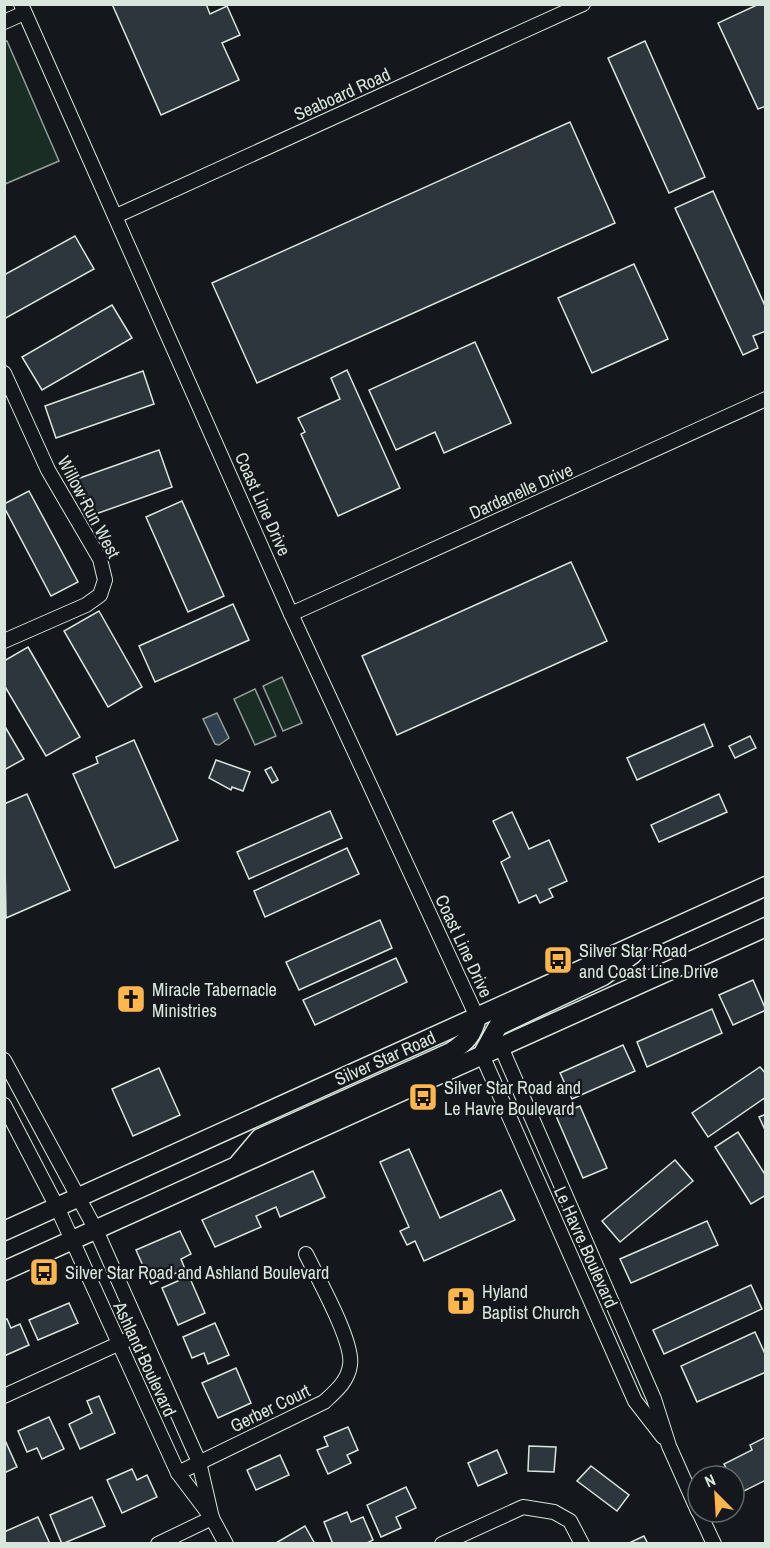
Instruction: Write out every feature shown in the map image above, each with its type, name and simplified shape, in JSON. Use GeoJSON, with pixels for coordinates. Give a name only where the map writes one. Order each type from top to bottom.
{"type":"FeatureCollection","features":[{"type":"Feature","properties":{"kind":"main road","name":"Silver Star Road"},"geometry":{"type":"LineString","coordinates":[[4,1231],[765,886]]}},
{"type":"Feature","properties":{"kind":"main road"},"geometry":{"type":"LineString","coordinates":[[671,970],[765,914]]}},
{"type":"Feature","properties":{"kind":"main road","name":"Silver Star Road"},"geometry":{"type":"LineString","coordinates":[[4,1271],[765,927]]}},
{"type":"Feature","properties":{"kind":"main road"},"geometry":{"type":"LineString","coordinates":[[482,1056],[498,1026],[603,976],[661,933]]}},
{"type":"Feature","properties":{"kind":"main road"},"geometry":{"type":"LineString","coordinates":[[236,1167],[260,1138],[451,1052],[466,1042],[474,1031],[477,1017]]}},
{"type":"Feature","properties":{"kind":"street","name":"Seaboard Road"},"geometry":{"type":"LineString","coordinates":[[116,216],[583,4]]}},
{"type":"Feature","properties":{"kind":"street","name":"Coast Line Drive"},"geometry":{"type":"LineString","coordinates":[[23,9],[291,614],[477,1017]]}},
{"type":"Feature","properties":{"kind":"street"},"geometry":{"type":"LineString","coordinates":[[4,22],[23,9]]}},
{"type":"Feature","properties":{"kind":"street","name":"Willow Run West"},"geometry":{"type":"LineString","coordinates":[[4,374],[48,470],[100,559],[105,580],[100,595],[86,605],[4,641]]}},
{"type":"Feature","properties":{"kind":"street","name":"Dardanelle Drive"},"geometry":{"type":"LineString","coordinates":[[291,614],[765,399]]}},
{"type":"Feature","properties":{"kind":"street","name":"Le Havre Boulevard"},"geometry":{"type":"LineString","coordinates":[[501,1047],[654,1399],[669,1446],[686,1484]]}},
{"type":"Feature","properties":{"kind":"street","name":"Le Havre Boulevard"},"geometry":{"type":"LineString","coordinates":[[482,1056],[635,1401],[669,1446]]}},
{"type":"Feature","properties":{"kind":"street","name":"Ashland Boulevard"},"geometry":{"type":"LineString","coordinates":[[4,1060],[96,1230],[199,1462],[212,1518]]}},
{"type":"Feature","properties":{"kind":"street","name":"Ashland Boulevard"},"geometry":{"type":"LineString","coordinates":[[4,1106],[57,1208],[178,1473],[212,1518],[226,1544]]}},
{"type":"Feature","properties":{"kind":"street","name":"Gerber Court"},"geometry":{"type":"LineString","coordinates":[[178,1473],[324,1402],[344,1384],[351,1364],[347,1341],[306,1254]]}},
{"type":"Feature","properties":{"kind":"street"},"geometry":{"type":"LineString","coordinates":[[4,1396],[142,1333]]}},
{"type":"Feature","properties":{"kind":"street"},"geometry":{"type":"LineString","coordinates":[[442,1544],[523,1507],[554,1512],[570,1521],[582,1544]]}},
{"type":"Feature","properties":{"kind":"street"},"geometry":{"type":"LineString","coordinates":[[158,1544],[212,1518]]}},
{"type":"Feature","properties":{"kind":"street","name":"Le Havre Boulevard"},"geometry":{"type":"LineString","coordinates":[[704,1524],[714,1544]]}},
{"type":"Feature","properties":{"kind":"green space"},"geometry":{"type":"Polygon","coordinates":[[[7,41],[59,161],[5,184],[4,42],[7,41]]]}},
{"type":"Feature","properties":{"kind":"green space"},"geometry":{"type":"Polygon","coordinates":[[[282,677],[302,723],[283,731],[263,686],[282,677]]]}},
{"type":"Feature","properties":{"kind":"green space"},"geometry":{"type":"Polygon","coordinates":[[[255,689],[276,736],[255,745],[234,699],[255,689]]]}},
{"type":"Feature","properties":{"kind":"water"},"geometry":{"type":"Polygon","coordinates":[[[217,713],[229,738],[219,745],[215,744],[203,719],[217,713]]]}},
{"type":"Feature","properties":{"kind":"building"},"geometry":{"type":"Polygon","coordinates":[[[112,4],[206,4],[210,14],[227,6],[240,35],[222,43],[239,80],[161,115],[112,4]]]}},
{"type":"Feature","properties":{"kind":"building"},"geometry":{"type":"Polygon","coordinates":[[[759,4],[766,4],[766,106],[758,109],[718,23],[759,4]]]}},
{"type":"Feature","properties":{"kind":"building"},"geometry":{"type":"Polygon","coordinates":[[[645,41],[705,177],[669,193],[608,58],[645,41]]]}},
{"type":"Feature","properties":{"kind":"building"},"geometry":{"type":"Polygon","coordinates":[[[570,122],[615,223],[257,383],[212,283],[570,122]]]}},
{"type":"Feature","properties":{"kind":"building"},"geometry":{"type":"Polygon","coordinates":[[[713,191],[766,308],[766,331],[753,336],[758,348],[743,355],[675,208],[713,191]]]}},
{"type":"Feature","properties":{"kind":"building"},"geometry":{"type":"Polygon","coordinates":[[[75,236],[94,269],[4,319],[4,275],[75,236]]]}},
{"type":"Feature","properties":{"kind":"building"},"geometry":{"type":"Polygon","coordinates":[[[634,264],[668,339],[592,373],[558,298],[634,264]]]}},
{"type":"Feature","properties":{"kind":"building"},"geometry":{"type":"Polygon","coordinates":[[[112,305],[132,338],[42,390],[22,357],[112,305]]]}},
{"type":"Feature","properties":{"kind":"building"},"geometry":{"type":"Polygon","coordinates":[[[475,342],[511,423],[444,453],[435,432],[396,450],[369,390],[475,342]]]}},
{"type":"Feature","properties":{"kind":"building"},"geometry":{"type":"Polygon","coordinates":[[[347,370],[400,488],[338,516],[301,434],[305,432],[298,418],[340,399],[331,378],[347,370]]]}},
{"type":"Feature","properties":{"kind":"building"},"geometry":{"type":"Polygon","coordinates":[[[143,371],[154,404],[56,438],[45,406],[143,371]]]}},
{"type":"Feature","properties":{"kind":"building"},"geometry":{"type":"Polygon","coordinates":[[[159,450],[172,487],[90,516],[77,479],[159,450]]]}},
{"type":"Feature","properties":{"kind":"building"},"geometry":{"type":"Polygon","coordinates":[[[29,491],[78,582],[51,596],[4,507],[4,504],[29,491]]]}},
{"type":"Feature","properties":{"kind":"building"},"geometry":{"type":"Polygon","coordinates":[[[182,501],[224,596],[188,612],[146,517],[182,501]]]}},
{"type":"Feature","properties":{"kind":"building"},"geometry":{"type":"Polygon","coordinates":[[[571,562],[607,641],[397,735],[362,656],[571,562]]]}},
{"type":"Feature","properties":{"kind":"building"},"geometry":{"type":"Polygon","coordinates":[[[233,604],[249,640],[155,682],[139,646],[233,604]]]}},
{"type":"Feature","properties":{"kind":"building"},"geometry":{"type":"Polygon","coordinates":[[[99,611],[142,687],[108,707],[64,631],[99,611]]]}},
{"type":"Feature","properties":{"kind":"building"},"geometry":{"type":"Polygon","coordinates":[[[28,647],[80,737],[46,756],[4,685],[4,661],[28,647]]]}},
{"type":"Feature","properties":{"kind":"building"},"geometry":{"type":"Polygon","coordinates":[[[704,724],[713,746],[637,780],[627,758],[704,724]]]}},
{"type":"Feature","properties":{"kind":"building"},"geometry":{"type":"Polygon","coordinates":[[[4,725],[24,759],[4,770],[4,725]]]}},
{"type":"Feature","properties":{"kind":"building"},"geometry":{"type":"Polygon","coordinates":[[[750,736],[756,748],[735,758],[729,746],[750,736]]]}},
{"type":"Feature","properties":{"kind":"building"},"geometry":{"type":"Polygon","coordinates":[[[134,740],[178,840],[115,868],[73,774],[98,763],[96,757],[134,740]]]}},
{"type":"Feature","properties":{"kind":"building"},"geometry":{"type":"Polygon","coordinates":[[[216,760],[250,772],[243,791],[232,787],[231,790],[209,778],[216,760]]]}},
{"type":"Feature","properties":{"kind":"building"},"geometry":{"type":"Polygon","coordinates":[[[271,767],[278,780],[272,783],[265,770],[271,767]]]}},
{"type":"Feature","properties":{"kind":"building"},"geometry":{"type":"Polygon","coordinates":[[[27,794],[70,890],[6,918],[4,804],[27,794]]]}},
{"type":"Feature","properties":{"kind":"building"},"geometry":{"type":"Polygon","coordinates":[[[719,794],[727,812],[659,842],[651,825],[719,794]]]}},
{"type":"Feature","properties":{"kind":"building"},"geometry":{"type":"Polygon","coordinates":[[[330,811],[342,838],[249,879],[237,852],[330,811]]]}},
{"type":"Feature","properties":{"kind":"building"},"geometry":{"type":"Polygon","coordinates":[[[512,812],[529,849],[549,840],[567,881],[549,889],[553,897],[540,903],[536,895],[519,903],[501,862],[510,857],[493,821],[512,812]]]}},
{"type":"Feature","properties":{"kind":"building"},"geometry":{"type":"Polygon","coordinates":[[[347,848],[359,874],[265,917],[254,891],[347,848]]]}},
{"type":"Feature","properties":{"kind":"building"},"geometry":{"type":"Polygon","coordinates":[[[380,920],[392,948],[299,990],[286,962],[380,920]]]}},
{"type":"Feature","properties":{"kind":"building"},"geometry":{"type":"Polygon","coordinates":[[[396,958],[407,982],[315,1025],[303,1000],[396,958]]]}},
{"type":"Feature","properties":{"kind":"building"},"geometry":{"type":"Polygon","coordinates":[[[753,980],[766,1010],[733,1025],[719,995],[753,980]]]}},
{"type":"Feature","properties":{"kind":"building"},"geometry":{"type":"Polygon","coordinates":[[[712,1009],[722,1033],[647,1067],[637,1042],[712,1009]]]}},
{"type":"Feature","properties":{"kind":"building"},"geometry":{"type":"Polygon","coordinates":[[[623,1045],[635,1071],[572,1099],[560,1073],[623,1045]]]}},
{"type":"Feature","properties":{"kind":"building"},"geometry":{"type":"Polygon","coordinates":[[[760,1067],[766,1074],[766,1097],[708,1137],[692,1113],[760,1067]]]}},
{"type":"Feature","properties":{"kind":"building"},"geometry":{"type":"Polygon","coordinates":[[[159,1068],[180,1115],[133,1136],[112,1089],[159,1068]]]}},
{"type":"Feature","properties":{"kind":"building"},"geometry":{"type":"Polygon","coordinates":[[[580,1106],[607,1168],[583,1178],[556,1116],[580,1106]]]}},
{"type":"Feature","properties":{"kind":"building"},"geometry":{"type":"Polygon","coordinates":[[[766,1114],[766,1132],[759,1117],[766,1114]]]}},
{"type":"Feature","properties":{"kind":"building"},"geometry":{"type":"Polygon","coordinates":[[[738,1132],[766,1176],[766,1195],[751,1204],[715,1147],[738,1132]]]}},
{"type":"Feature","properties":{"kind":"building"},"geometry":{"type":"Polygon","coordinates":[[[409,1149],[440,1218],[501,1190],[515,1220],[424,1261],[415,1241],[407,1245],[400,1231],[409,1227],[380,1162],[409,1149]]]}},
{"type":"Feature","properties":{"kind":"building"},"geometry":{"type":"Polygon","coordinates":[[[675,1160],[693,1181],[620,1242],[602,1221],[675,1160]]]}},
{"type":"Feature","properties":{"kind":"building"},"geometry":{"type":"Polygon","coordinates":[[[313,1171],[325,1197],[280,1217],[276,1207],[256,1216],[261,1227],[215,1247],[202,1220],[313,1171]]]}},
{"type":"Feature","properties":{"kind":"building"},"geometry":{"type":"Polygon","coordinates":[[[707,1221],[718,1245],[631,1283],[620,1259],[707,1221]]]}},
{"type":"Feature","properties":{"kind":"building"},"geometry":{"type":"Polygon","coordinates":[[[180,1231],[191,1254],[181,1259],[185,1269],[151,1284],[136,1250],[180,1231]]]}},
{"type":"Feature","properties":{"kind":"building"},"geometry":{"type":"Polygon","coordinates":[[[189,1276],[205,1313],[178,1325],[162,1288],[189,1276]]]}},
{"type":"Feature","properties":{"kind":"building"},"geometry":{"type":"Polygon","coordinates":[[[751,1285],[762,1309],[664,1354],[653,1330],[751,1285]]]}},
{"type":"Feature","properties":{"kind":"building"},"geometry":{"type":"Polygon","coordinates":[[[69,1303],[78,1323],[38,1340],[29,1320],[69,1303]]]}},
{"type":"Feature","properties":{"kind":"building"},"geometry":{"type":"Polygon","coordinates":[[[7,1319],[11,1328],[20,1324],[29,1345],[4,1356],[4,1320],[7,1319]]]}},
{"type":"Feature","properties":{"kind":"building"},"geometry":{"type":"Polygon","coordinates":[[[215,1323],[229,1355],[208,1364],[204,1353],[192,1358],[183,1337],[215,1323]]]}},
{"type":"Feature","properties":{"kind":"building"},"geometry":{"type":"Polygon","coordinates":[[[755,1332],[766,1356],[766,1372],[697,1402],[681,1366],[755,1332]]]}},
{"type":"Feature","properties":{"kind":"building"},"geometry":{"type":"Polygon","coordinates":[[[236,1368],[251,1403],[218,1418],[202,1383],[236,1368]]]}},
{"type":"Feature","properties":{"kind":"building"},"geometry":{"type":"Polygon","coordinates":[[[99,1396],[115,1433],[80,1449],[69,1424],[92,1413],[87,1401],[99,1396]]]}},
{"type":"Feature","properties":{"kind":"building"},"geometry":{"type":"Polygon","coordinates":[[[49,1417],[64,1449],[42,1459],[37,1448],[27,1452],[18,1431],[49,1417]]]}},
{"type":"Feature","properties":{"kind":"building"},"geometry":{"type":"Polygon","coordinates":[[[348,1427],[358,1450],[347,1455],[351,1463],[328,1474],[317,1450],[328,1446],[324,1437],[348,1427]]]}},
{"type":"Feature","properties":{"kind":"building"},"geometry":{"type":"Polygon","coordinates":[[[766,1437],[766,1480],[746,1490],[746,1464],[724,1464],[752,1450],[750,1445],[766,1437]]]}},
{"type":"Feature","properties":{"kind":"building"},"geometry":{"type":"Polygon","coordinates":[[[4,1438],[17,1467],[4,1473],[4,1438]]]}},
{"type":"Feature","properties":{"kind":"building"},"geometry":{"type":"Polygon","coordinates":[[[529,1446],[556,1447],[554,1472],[528,1471],[529,1446]]]}},
{"type":"Feature","properties":{"kind":"building"},"geometry":{"type":"Polygon","coordinates":[[[497,1450],[507,1473],[478,1486],[468,1463],[497,1450]]]}},
{"type":"Feature","properties":{"kind":"building"},"geometry":{"type":"Polygon","coordinates":[[[280,1455],[289,1475],[256,1490],[247,1470],[280,1455]]]}},
{"type":"Feature","properties":{"kind":"building"},"geometry":{"type":"Polygon","coordinates":[[[591,1466],[629,1495],[617,1511],[577,1481],[591,1466]]]}},
{"type":"Feature","properties":{"kind":"building"},"geometry":{"type":"Polygon","coordinates":[[[132,1469],[137,1480],[147,1475],[157,1497],[122,1513],[107,1480],[132,1469]]]}},
{"type":"Feature","properties":{"kind":"building"},"geometry":{"type":"Polygon","coordinates":[[[406,1487],[416,1508],[396,1517],[401,1528],[381,1537],[367,1505],[406,1487]]]}},
{"type":"Feature","properties":{"kind":"building"},"geometry":{"type":"Polygon","coordinates":[[[92,1497],[105,1526],[62,1544],[50,1515],[92,1497]]]}},
{"type":"Feature","properties":{"kind":"building"},"geometry":{"type":"Polygon","coordinates":[[[347,1512],[351,1522],[363,1517],[373,1540],[365,1544],[333,1544],[324,1522],[347,1512]]]}},
{"type":"Feature","properties":{"kind":"building"},"geometry":{"type":"Polygon","coordinates":[[[38,1517],[50,1544],[5,1544],[4,1532],[38,1517]]]}},
{"type":"Feature","properties":{"kind":"building"},"geometry":{"type":"Polygon","coordinates":[[[305,1526],[315,1544],[274,1544],[305,1526]]]}},
{"type":"Feature","properties":{"kind":"building"},"geometry":{"type":"Polygon","coordinates":[[[644,1536],[648,1544],[627,1544],[644,1536]]]}},
{"type":"Feature","properties":{"kind":"place","name":"Silver Star Road and Coast Line Drive"},"geometry":{"type":"Point","coordinates":[558,960]}},
{"type":"Feature","properties":{"kind":"place","name":"Miracle Tabernacle Ministries"},"geometry":{"type":"Point","coordinates":[131,999]}},
{"type":"Feature","properties":{"kind":"place","name":"Silver Star Road and Le Havre Boulevard"},"geometry":{"type":"Point","coordinates":[423,1097]}},
{"type":"Feature","properties":{"kind":"place","name":"Silver Star Road and Ashland Boulevard"},"geometry":{"type":"Point","coordinates":[44,1272]}},
{"type":"Feature","properties":{"kind":"place","name":"Hyland Baptist Church"},"geometry":{"type":"Point","coordinates":[461,1301]}}]}
